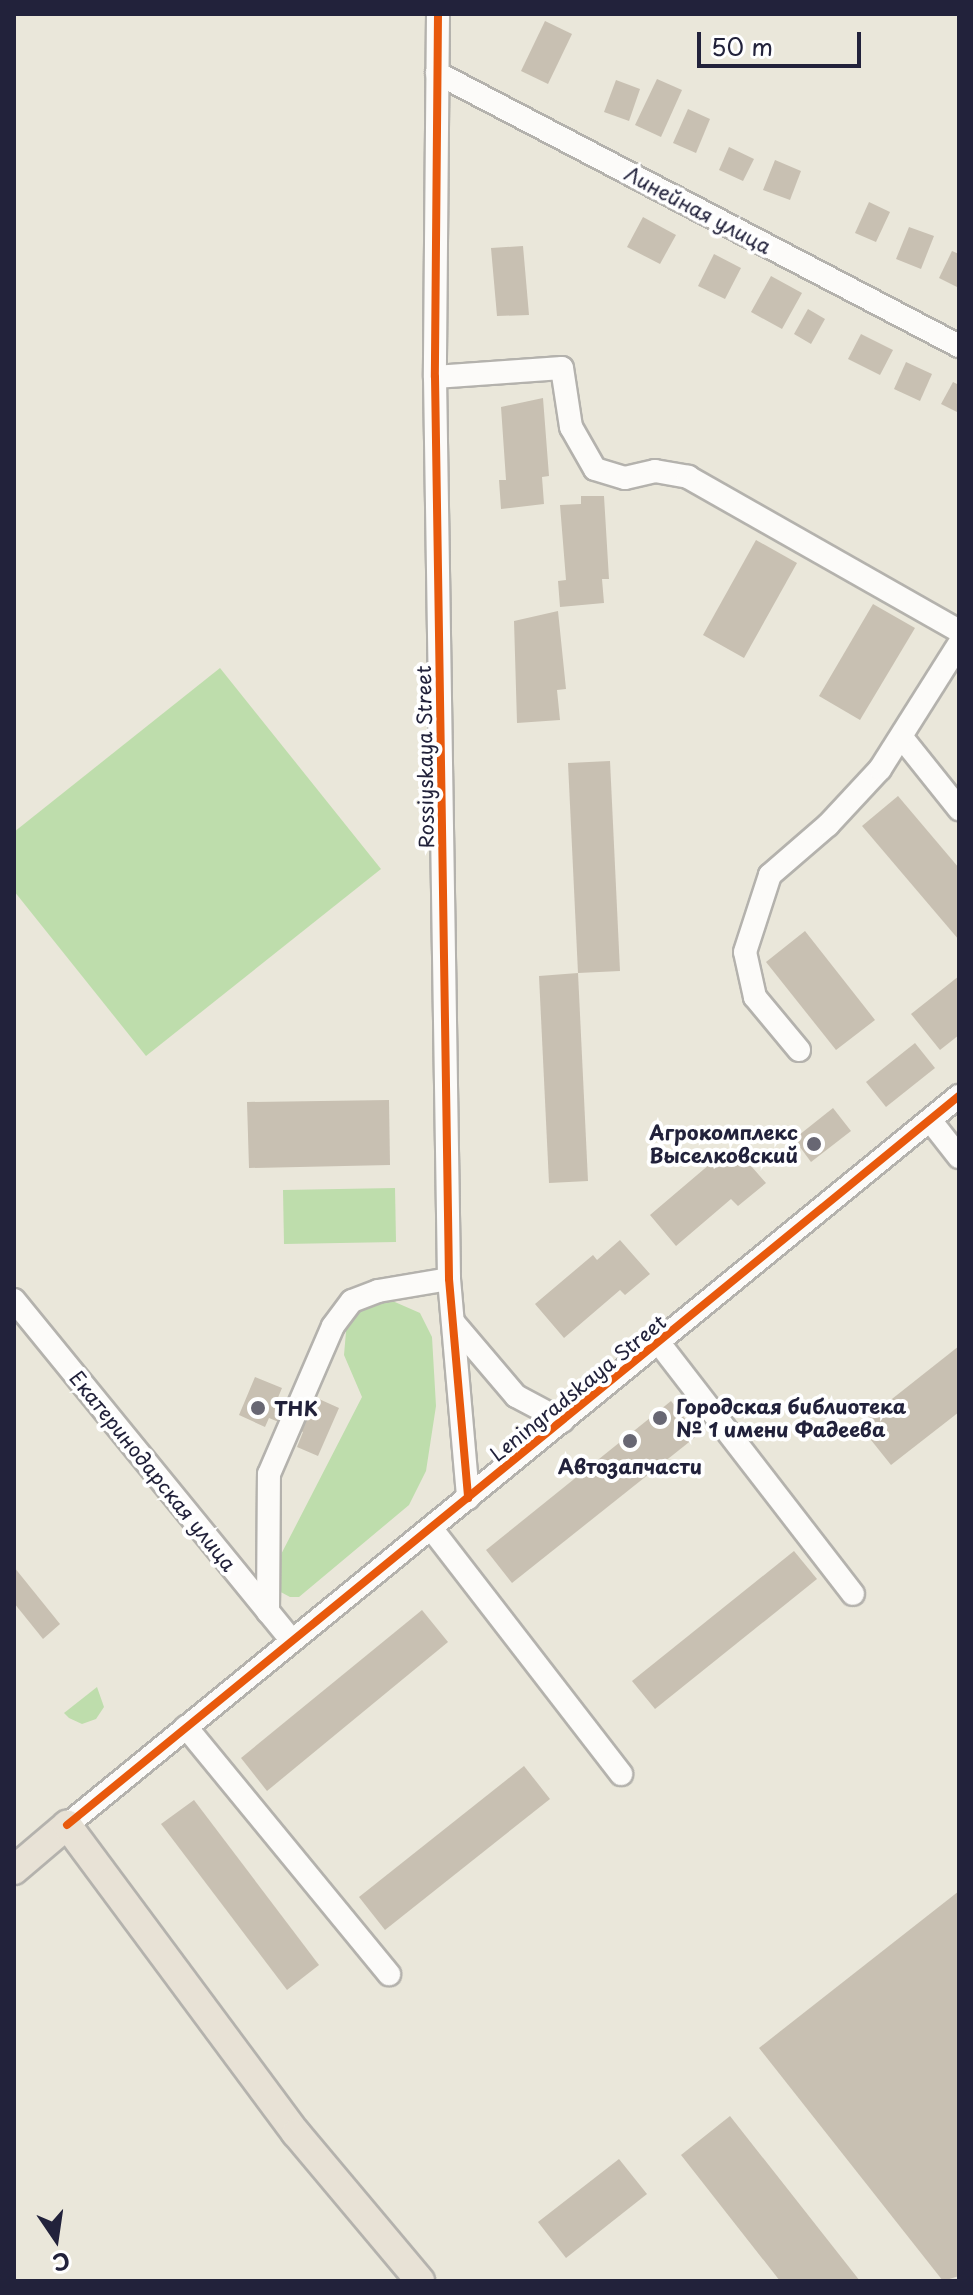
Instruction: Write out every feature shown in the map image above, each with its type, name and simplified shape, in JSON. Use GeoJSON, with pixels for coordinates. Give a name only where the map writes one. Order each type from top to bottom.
{"type":"FeatureCollection","features":[{"type":"Feature","properties":{"kind":"main road"},"geometry":{"type":"LineString","coordinates":[[14,1870],[67,1825],[296,2133],[420,2281]]}},
{"type":"Feature","properties":{"kind":"street","name":"Rossiyskaya Street"},"geometry":{"type":"LineString","coordinates":[[438,14],[435,377],[449,1279],[468,1498]]}},
{"type":"Feature","properties":{"kind":"street","name":"Линейная улица"},"geometry":{"type":"LineString","coordinates":[[437,73],[959,346]]}},
{"type":"Feature","properties":{"kind":"street"},"geometry":{"type":"LineString","coordinates":[[435,377],[562,368],[571,427],[595,469],[625,478],[655,471],[688,477],[959,631]]}},
{"type":"Feature","properties":{"kind":"street"},"geometry":{"type":"LineString","coordinates":[[799,1050],[755,997],[745,952],[770,875],[828,825],[903,739],[959,644]]}},
{"type":"Feature","properties":{"kind":"street"},"geometry":{"type":"LineString","coordinates":[[903,739],[959,809]]}},
{"type":"Feature","properties":{"kind":"street","name":"Leningradskaya Street"},"geometry":{"type":"LineString","coordinates":[[67,1825],[959,1096]]}},
{"type":"Feature","properties":{"kind":"street"},"geometry":{"type":"LineString","coordinates":[[930,1120],[959,1157]]}},
{"type":"Feature","properties":{"kind":"street"},"geometry":{"type":"LineString","coordinates":[[268,1612],[269,1474],[333,1326],[352,1301],[449,1279]]}},
{"type":"Feature","properties":{"kind":"street","name":"Екатеринодарская улица"},"geometry":{"type":"LineString","coordinates":[[14,1300],[292,1641]]}},
{"type":"Feature","properties":{"kind":"street"},"geometry":{"type":"LineString","coordinates":[[453,1322],[516,1396],[563,1421]]}},
{"type":"Feature","properties":{"kind":"street"},"geometry":{"type":"LineString","coordinates":[[659,1343],[853,1594]]}},
{"type":"Feature","properties":{"kind":"street"},"geometry":{"type":"LineString","coordinates":[[431,1528],[621,1774]]}},
{"type":"Feature","properties":{"kind":"street"},"geometry":{"type":"LineString","coordinates":[[186,1727],[389,1974]]}},
{"type":"Feature","properties":{"kind":"green space"},"geometry":{"type":"Polygon","coordinates":[[[220,668],[381,869],[146,1056],[14,891],[14,832],[220,668]]]}},
{"type":"Feature","properties":{"kind":"green space"},"geometry":{"type":"Polygon","coordinates":[[[395,1188],[396,1242],[284,1244],[283,1190],[395,1188]]]}},
{"type":"Feature","properties":{"kind":"green space"},"geometry":{"type":"Polygon","coordinates":[[[388,1299],[420,1313],[432,1337],[436,1406],[426,1471],[409,1505],[299,1597],[290,1597],[277,1590],[274,1568],[362,1397],[344,1355],[347,1320],[355,1309],[388,1299]]]}},
{"type":"Feature","properties":{"kind":"green space"},"geometry":{"type":"Polygon","coordinates":[[[97,1687],[104,1707],[96,1719],[82,1724],[64,1713],[97,1687]]]}},
{"type":"Feature","properties":{"kind":"building"},"geometry":{"type":"Polygon","coordinates":[[[545,21],[572,34],[548,84],[521,71],[545,21]]]}},
{"type":"Feature","properties":{"kind":"building"},"geometry":{"type":"Polygon","coordinates":[[[657,79],[682,90],[661,137],[635,125],[657,79]]]}},
{"type":"Feature","properties":{"kind":"building"},"geometry":{"type":"Polygon","coordinates":[[[616,80],[640,89],[629,121],[604,112],[616,80]]]}},
{"type":"Feature","properties":{"kind":"building"},"geometry":{"type":"Polygon","coordinates":[[[688,109],[710,119],[696,153],[673,143],[688,109]]]}},
{"type":"Feature","properties":{"kind":"building"},"geometry":{"type":"Polygon","coordinates":[[[729,147],[754,159],[743,181],[719,170],[729,147]]]}},
{"type":"Feature","properties":{"kind":"building"},"geometry":{"type":"Polygon","coordinates":[[[775,160],[801,171],[790,200],[763,190],[775,160]]]}},
{"type":"Feature","properties":{"kind":"building"},"geometry":{"type":"Polygon","coordinates":[[[869,202],[890,212],[876,242],[855,233],[869,202]]]}},
{"type":"Feature","properties":{"kind":"building"},"geometry":{"type":"Polygon","coordinates":[[[643,217],[676,235],[660,264],[627,247],[643,217]]]}},
{"type":"Feature","properties":{"kind":"building"},"geometry":{"type":"Polygon","coordinates":[[[909,227],[934,236],[921,269],[896,259],[909,227]]]}},
{"type":"Feature","properties":{"kind":"building"},"geometry":{"type":"Polygon","coordinates":[[[523,246],[529,315],[497,316],[491,248],[523,246]]]}},
{"type":"Feature","properties":{"kind":"building"},"geometry":{"type":"Polygon","coordinates":[[[952,251],[959,254],[959,288],[939,278],[952,251]]]}},
{"type":"Feature","properties":{"kind":"building"},"geometry":{"type":"Polygon","coordinates":[[[714,254],[741,268],[725,299],[698,286],[714,254]]]}},
{"type":"Feature","properties":{"kind":"building"},"geometry":{"type":"Polygon","coordinates":[[[771,276],[802,293],[782,329],[751,312],[771,276]]]}},
{"type":"Feature","properties":{"kind":"building"},"geometry":{"type":"Polygon","coordinates":[[[808,309],[825,319],[811,344],[794,334],[808,309]]]}},
{"type":"Feature","properties":{"kind":"building"},"geometry":{"type":"Polygon","coordinates":[[[861,334],[893,350],[880,375],[848,359],[861,334]]]}},
{"type":"Feature","properties":{"kind":"building"},"geometry":{"type":"Polygon","coordinates":[[[906,362],[932,374],[920,401],[894,389],[906,362]]]}},
{"type":"Feature","properties":{"kind":"building"},"geometry":{"type":"Polygon","coordinates":[[[953,382],[959,385],[959,413],[941,404],[953,382]]]}},
{"type":"Feature","properties":{"kind":"building"},"geometry":{"type":"Polygon","coordinates":[[[543,398],[549,476],[542,477],[544,504],[501,509],[499,480],[506,480],[501,407],[543,398]]]}},
{"type":"Feature","properties":{"kind":"building"},"geometry":{"type":"Polygon","coordinates":[[[581,496],[604,496],[609,579],[602,579],[604,603],[560,607],[558,581],[566,580],[560,505],[581,504],[581,496]]]}},
{"type":"Feature","properties":{"kind":"building"},"geometry":{"type":"Polygon","coordinates":[[[756,540],[797,563],[744,658],[703,635],[756,540]]]}},
{"type":"Feature","properties":{"kind":"building"},"geometry":{"type":"Polygon","coordinates":[[[873,604],[915,628],[860,720],[819,696],[873,604]]]}},
{"type":"Feature","properties":{"kind":"building"},"geometry":{"type":"Polygon","coordinates":[[[558,611],[566,689],[557,690],[560,720],[517,723],[514,621],[558,611]]]}},
{"type":"Feature","properties":{"kind":"building"},"geometry":{"type":"Polygon","coordinates":[[[610,761],[620,971],[578,973],[568,763],[610,761]]]}},
{"type":"Feature","properties":{"kind":"building"},"geometry":{"type":"Polygon","coordinates":[[[898,796],[959,868],[959,940],[862,826],[898,796]]]}},
{"type":"Feature","properties":{"kind":"building"},"geometry":{"type":"Polygon","coordinates":[[[805,931],[875,1020],[836,1050],[766,962],[805,931]]]}},
{"type":"Feature","properties":{"kind":"building"},"geometry":{"type":"Polygon","coordinates":[[[578,973],[588,1181],[549,1183],[539,976],[578,973]]]}},
{"type":"Feature","properties":{"kind":"building"},"geometry":{"type":"Polygon","coordinates":[[[959,976],[959,1035],[940,1050],[911,1014],[959,976]]]}},
{"type":"Feature","properties":{"kind":"building"},"geometry":{"type":"Polygon","coordinates":[[[915,1043],[935,1068],[886,1107],[866,1082],[915,1043]]]}},
{"type":"Feature","properties":{"kind":"building"},"geometry":{"type":"Polygon","coordinates":[[[389,1100],[390,1165],[249,1168],[247,1102],[389,1100]]]}},
{"type":"Feature","properties":{"kind":"building"},"geometry":{"type":"Polygon","coordinates":[[[833,1108],[851,1131],[811,1162],[794,1139],[833,1108]]]}},
{"type":"Feature","properties":{"kind":"building"},"geometry":{"type":"Polygon","coordinates":[[[737,1150],[766,1183],[738,1206],[731,1199],[676,1246],[650,1215],[710,1164],[714,1169],[737,1150]]]}},
{"type":"Feature","properties":{"kind":"building"},"geometry":{"type":"Polygon","coordinates":[[[620,1240],[650,1274],[625,1295],[620,1290],[564,1338],[535,1304],[593,1255],[597,1260],[620,1240]]]}},
{"type":"Feature","properties":{"kind":"building"},"geometry":{"type":"Polygon","coordinates":[[[959,1346],[959,1412],[891,1465],[859,1425],[959,1346]]]}},
{"type":"Feature","properties":{"kind":"building"},"geometry":{"type":"Polygon","coordinates":[[[255,1377],[282,1388],[277,1400],[312,1415],[319,1399],[339,1408],[318,1456],[297,1447],[303,1432],[269,1418],[265,1427],[239,1415],[255,1377]]]}},
{"type":"Feature","properties":{"kind":"building"},"geometry":{"type":"Polygon","coordinates":[[[671,1401],[698,1435],[512,1583],[486,1550],[671,1401]]]}},
{"type":"Feature","properties":{"kind":"building"},"geometry":{"type":"Polygon","coordinates":[[[794,1551],[817,1579],[655,1709],[632,1681],[794,1551]]]}},
{"type":"Feature","properties":{"kind":"building"},"geometry":{"type":"Polygon","coordinates":[[[14,1567],[60,1624],[43,1639],[14,1603],[14,1567]]]}},
{"type":"Feature","properties":{"kind":"building"},"geometry":{"type":"Polygon","coordinates":[[[422,1610],[448,1642],[267,1791],[241,1758],[422,1610]]]}},
{"type":"Feature","properties":{"kind":"building"},"geometry":{"type":"Polygon","coordinates":[[[524,1766],[550,1799],[385,1930],[359,1897],[524,1766]]]}},
{"type":"Feature","properties":{"kind":"building"},"geometry":{"type":"Polygon","coordinates":[[[194,1800],[319,1965],[287,1990],[161,1824],[194,1800]]]}},
{"type":"Feature","properties":{"kind":"building"},"geometry":{"type":"Polygon","coordinates":[[[959,1891],[959,2276],[943,2281],[759,2048],[959,1891]]]}},
{"type":"Feature","properties":{"kind":"building"},"geometry":{"type":"Polygon","coordinates":[[[730,2116],[860,2281],[780,2281],[681,2155],[730,2116]]]}},
{"type":"Feature","properties":{"kind":"building"},"geometry":{"type":"Polygon","coordinates":[[[619,2159],[647,2194],[566,2258],[538,2222],[619,2159]]]}},
{"type":"Feature","properties":{"kind":"cycle path"},"geometry":{"type":"LineString","coordinates":[[438,14],[435,377],[449,1279],[468,1498]]}},
{"type":"Feature","properties":{"kind":"cycle path"},"geometry":{"type":"LineString","coordinates":[[67,1825],[959,1096]]}},
{"type":"Feature","properties":{"kind":"place","name":"Агрокомплекс Выселковский"},"geometry":{"type":"Point","coordinates":[814,1144]}},
{"type":"Feature","properties":{"kind":"place","name":"ТНК"},"geometry":{"type":"Point","coordinates":[258,1408]}},
{"type":"Feature","properties":{"kind":"place","name":"Городская библиотека № 1 имени Фадеева"},"geometry":{"type":"Point","coordinates":[660,1418]}},
{"type":"Feature","properties":{"kind":"place","name":"Автозапчасти"},"geometry":{"type":"Point","coordinates":[630,1441]}}]}
